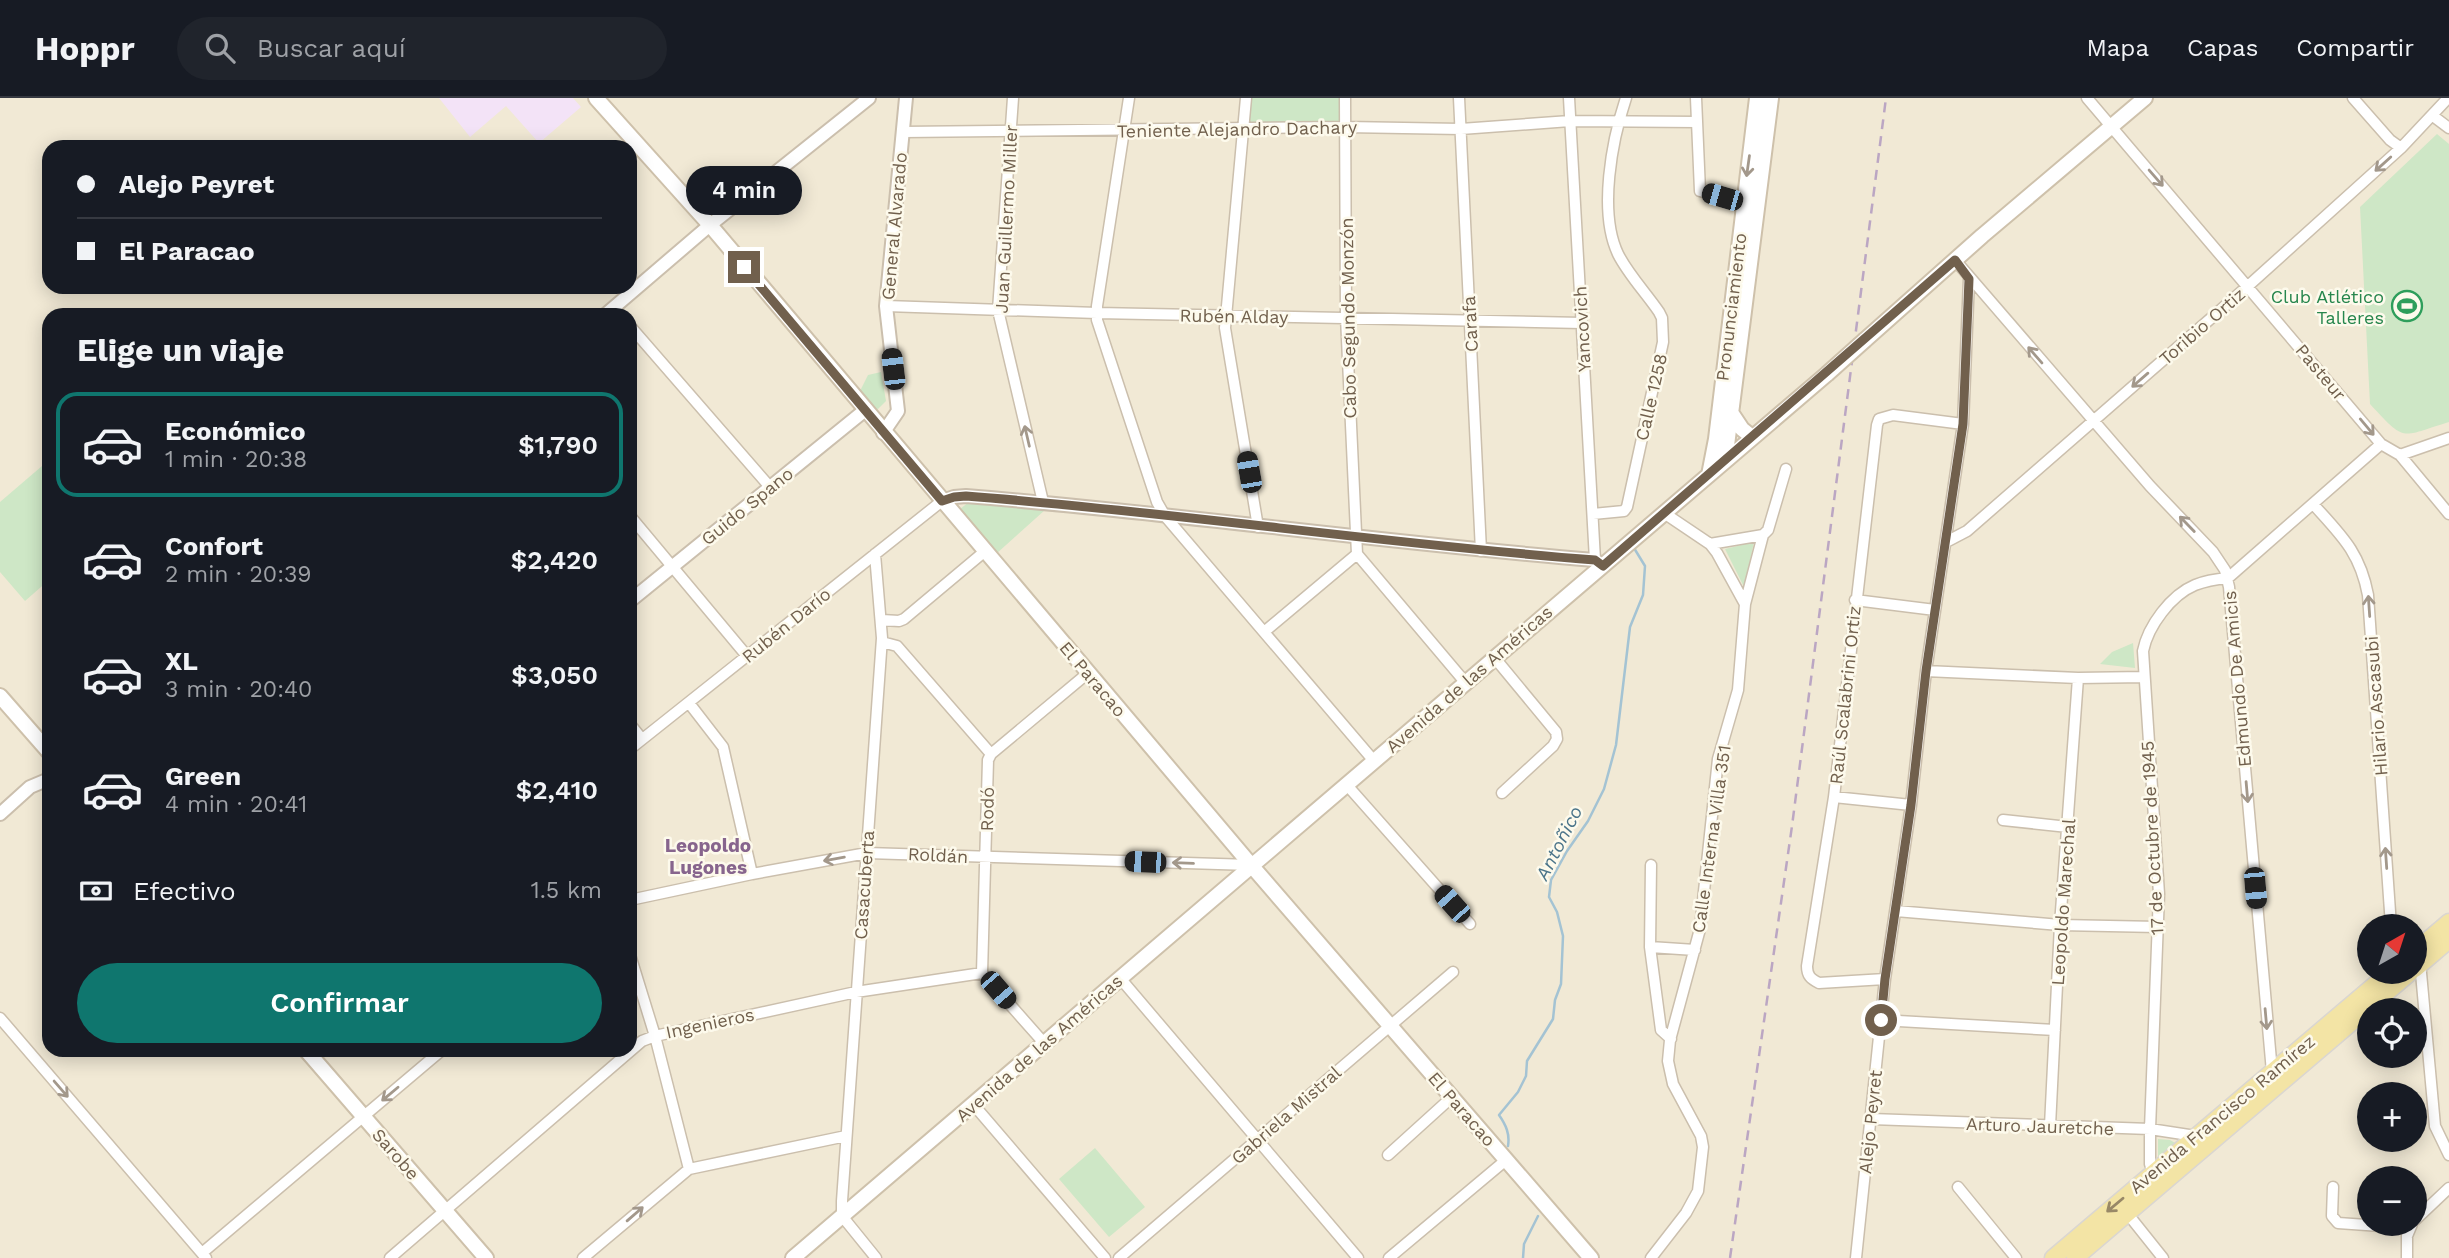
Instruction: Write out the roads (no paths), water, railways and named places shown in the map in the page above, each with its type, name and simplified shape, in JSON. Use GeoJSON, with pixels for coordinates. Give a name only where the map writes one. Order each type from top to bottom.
{"type":"FeatureCollection","features":[{"type":"Feature","properties":{"kind":"main road","name":"El Paracao"},"geometry":{"type":"LineString","coordinates":[[596,98],[634,140]]}},
{"type":"Feature","properties":{"kind":"main road","name":"Pronunciamiento"},"geometry":{"type":"LineString","coordinates":[[1709,475],[1716,439],[1757,98]]}},
{"type":"Feature","properties":{"kind":"main road","name":"Pronunciamiento"},"geometry":{"type":"LineString","coordinates":[[1725,461],[1770,98]]}},
{"type":"Feature","properties":{"kind":"main road","name":"Avenida de las Américas"},"geometry":{"type":"LineString","coordinates":[[793,1258],[1374,761],[1599,563],[1709,475],[2145,98]]}},
{"type":"Feature","properties":{"kind":"main road","name":"El Paracao"},"geometry":{"type":"LineString","coordinates":[[637,144],[710,225],[864,411],[1251,865],[1591,1258]]}},
{"type":"Feature","properties":{"kind":"main road"},"geometry":{"type":"LineString","coordinates":[[1730,411],[1742,429],[1752,437]]}},
{"type":"Feature","properties":{"kind":"main road"},"geometry":{"type":"LineString","coordinates":[[0,696],[42,744]]}},
{"type":"Feature","properties":{"kind":"main road","name":"Avenida Francisco Ramírez"},"geometry":{"type":"LineString","coordinates":[[2427,949],[2449,922]]}},
{"type":"Feature","properties":{"kind":"main road","name":"Avenida Francisco Ramírez"},"geometry":{"type":"LineString","coordinates":[[2427,954],[2449,940]]}},
{"type":"Feature","properties":{"kind":"main road","name":"Avenida Francisco Ramírez"},"geometry":{"type":"LineString","coordinates":[[2199,1142],[2272,1072],[2376,984]]}},
{"type":"Feature","properties":{"kind":"main road","name":"Avenida Francisco Ramírez"},"geometry":{"type":"LineString","coordinates":[[2053,1258],[2156,1179],[2389,984]]}},
{"type":"Feature","properties":{"kind":"main road","name":"Sarobe"},"geometry":{"type":"LineString","coordinates":[[312,1057],[486,1258]]}},
{"type":"Feature","properties":{"kind":"main road","name":"Avenida Francisco Ramírez"},"geometry":{"type":"LineString","coordinates":[[2075,1258],[2127,1213],[2156,1179]]}},
{"type":"Feature","properties":{"kind":"street"},"geometry":{"type":"LineString","coordinates":[[637,290],[710,225],[869,98]]}},
{"type":"Feature","properties":{"kind":"street","name":"General Alvarado"},"geometry":{"type":"LineString","coordinates":[[883,433],[898,411],[886,306],[906,98]]}},
{"type":"Feature","properties":{"kind":"street","name":"Juan Guillermo Miller"},"geometry":{"type":"LineString","coordinates":[[1013,98],[998,310],[1043,502]]}},
{"type":"Feature","properties":{"kind":"street"},"geometry":{"type":"LineString","coordinates":[[1129,98],[1097,320],[1149,476],[1165,516],[1374,761]]}},
{"type":"Feature","properties":{"kind":"street"},"geometry":{"type":"LineString","coordinates":[[1246,98],[1225,336],[1258,527]]}},
{"type":"Feature","properties":{"kind":"street","name":"Cabo Segundo Monzón"},"geometry":{"type":"LineString","coordinates":[[1345,98],[1346,317],[1357,554]]}},
{"type":"Feature","properties":{"kind":"street","name":"Carafa"},"geometry":{"type":"LineString","coordinates":[[1459,98],[1481,551]]}},
{"type":"Feature","properties":{"kind":"street","name":"Yancovich"},"geometry":{"type":"LineString","coordinates":[[1569,98],[1593,514],[1599,563]]}},
{"type":"Feature","properties":{"kind":"street","name":"Calle 1258"},"geometry":{"type":"LineString","coordinates":[[1593,514],[1624,511],[1627,507],[1663,342],[1662,318],[1619,255],[1611,236],[1609,200],[1618,121],[1626,98]]}},
{"type":"Feature","properties":{"kind":"street"},"geometry":{"type":"LineString","coordinates":[[1696,98],[1700,191],[1743,203]]}},
{"type":"Feature","properties":{"kind":"street","name":"Pasteur"},"geometry":{"type":"LineString","coordinates":[[2087,98],[2381,444],[2400,455],[2449,514]]}},
{"type":"Feature","properties":{"kind":"street"},"geometry":{"type":"LineString","coordinates":[[2353,98],[2390,140],[2401,148]]}},
{"type":"Feature","properties":{"kind":"street","name":"Toribio Ortiz"},"geometry":{"type":"LineString","coordinates":[[1946,542],[1968,531],[2248,286],[2401,148],[2434,116],[2448,98]]}},
{"type":"Feature","properties":{"kind":"street"},"geometry":{"type":"LineString","coordinates":[[2434,116],[2449,128]]}},
{"type":"Feature","properties":{"kind":"street","name":"Teniente Alejandro Dachary"},"geometry":{"type":"LineString","coordinates":[[903,132],[1346,127],[1461,129],[1570,121],[1697,122]]}},
{"type":"Feature","properties":{"kind":"street","name":"Edmundo De Amicis"},"geometry":{"type":"LineString","coordinates":[[1955,260],[2150,486],[2221,561],[2228,578],[2272,1072]]}},
{"type":"Feature","properties":{"kind":"street","name":"Alejo Peyret"},"geometry":{"type":"LineString","coordinates":[[1856,1258],[1885,979],[1911,805],[1926,671],[1963,424],[1969,279]]}},
{"type":"Feature","properties":{"kind":"street"},"geometry":{"type":"LineString","coordinates":[[617,308],[633,294]]}},
{"type":"Feature","properties":{"kind":"street","name":"Rubén Alday"},"geometry":{"type":"LineString","coordinates":[[886,306],[1582,323]]}},
{"type":"Feature","properties":{"kind":"street"},"geometry":{"type":"LineString","coordinates":[[637,334],[770,487]]}},
{"type":"Feature","properties":{"kind":"street","name":"Guido Spano"},"geometry":{"type":"LineString","coordinates":[[637,595],[864,411]]}},
{"type":"Feature","properties":{"kind":"street","name":"Raúl Scalabrini Ortiz"},"geometry":{"type":"LineString","coordinates":[[1885,979],[1819,983],[1807,973],[1834,797],[1855,600],[1879,419],[1893,415],[1963,424]]}},
{"type":"Feature","properties":{"kind":"street"},"geometry":{"type":"LineString","coordinates":[[2400,455],[2449,438]]}},
{"type":"Feature","properties":{"kind":"street"},"geometry":{"type":"LineString","coordinates":[[2228,578],[2381,444]]}},
{"type":"Feature","properties":{"kind":"street","name":"Calle Interna Villa 351"},"geometry":{"type":"LineString","coordinates":[[1651,1258],[1695,1200],[1702,1160],[1701,1136],[1673,1084],[1668,1061],[1671,1039],[1700,929],[1718,759],[1738,690],[1745,604],[1763,535],[1768,530],[1786,468]]}},
{"type":"Feature","properties":{"kind":"street"},"geometry":{"type":"LineString","coordinates":[[942,501],[966,496],[1043,502],[1599,563]]}},
{"type":"Feature","properties":{"kind":"street","name":"Rubén Darío"},"geometry":{"type":"LineString","coordinates":[[637,743],[942,501]]}},
{"type":"Feature","properties":{"kind":"street","name":"Hilario Ascasubi"},"geometry":{"type":"LineString","coordinates":[[2313,503],[2344,538],[2359,561],[2368,595],[2390,914]]}},
{"type":"Feature","properties":{"kind":"street"},"geometry":{"type":"LineString","coordinates":[[1664,513],[1710,544],[1745,604]]}},
{"type":"Feature","properties":{"kind":"street"},"geometry":{"type":"LineString","coordinates":[[637,524],[747,656]]}},
{"type":"Feature","properties":{"kind":"street"},"geometry":{"type":"LineString","coordinates":[[1710,544],[1763,535]]}},
{"type":"Feature","properties":{"kind":"street"},"geometry":{"type":"LineString","coordinates":[[882,620],[904,619],[984,552]]}},
{"type":"Feature","properties":{"kind":"street","name":"Casacuberta"},"geometry":{"type":"LineString","coordinates":[[842,1216],[882,642],[875,554]]}},
{"type":"Feature","properties":{"kind":"street"},"geometry":{"type":"LineString","coordinates":[[1264,632],[1357,554],[1465,682]]}},
{"type":"Feature","properties":{"kind":"street","name":"17 de Octubre de 1945"},"geometry":{"type":"LineString","coordinates":[[2156,1179],[2150,1164],[2150,1129],[2159,894],[2143,651],[2157,618],[2188,588],[2228,578]]}},
{"type":"Feature","properties":{"kind":"street"},"geometry":{"type":"LineString","coordinates":[[1855,600],[1936,610]]}},
{"type":"Feature","properties":{"kind":"street"},"geometry":{"type":"LineString","coordinates":[[882,642],[897,646],[991,754],[1088,673]]}},
{"type":"Feature","properties":{"kind":"street"},"geometry":{"type":"LineString","coordinates":[[1494,657],[1556,732],[1553,746],[1502,793]]}},
{"type":"Feature","properties":{"kind":"street"},"geometry":{"type":"LineString","coordinates":[[1926,671],[2078,678],[2144,677]]}},
{"type":"Feature","properties":{"kind":"street","name":"Leopoldo Marechal"},"geometry":{"type":"LineString","coordinates":[[2050,1126],[2060,925],[2078,678]]}},
{"type":"Feature","properties":{"kind":"street"},"geometry":{"type":"LineString","coordinates":[[689,703],[723,747],[752,874]]}},
{"type":"Feature","properties":{"kind":"street"},"geometry":{"type":"LineString","coordinates":[[637,733],[642,739]]}},
{"type":"Feature","properties":{"kind":"street","name":"Rodó"},"geometry":{"type":"LineString","coordinates":[[982,972],[988,760],[991,754]]}},
{"type":"Feature","properties":{"kind":"street"},"geometry":{"type":"LineString","coordinates":[[0,814],[30,787],[42,782]]}},
{"type":"Feature","properties":{"kind":"street"},"geometry":{"type":"LineString","coordinates":[[1346,784],[1470,924]]}},
{"type":"Feature","properties":{"kind":"street"},"geometry":{"type":"LineString","coordinates":[[1834,797],[1911,805]]}},
{"type":"Feature","properties":{"kind":"street"},"geometry":{"type":"LineString","coordinates":[[2003,820],[2068,827]]}},
{"type":"Feature","properties":{"kind":"street","name":"Roldán"},"geometry":{"type":"LineString","coordinates":[[637,899],[867,853],[1251,865]]}},
{"type":"Feature","properties":{"kind":"street"},"geometry":{"type":"LineString","coordinates":[[1651,864],[1650,947],[1661,1030],[1671,1039]]}},
{"type":"Feature","properties":{"kind":"street"},"geometry":{"type":"LineString","coordinates":[[1896,911],[2060,925],[2158,927]]}},
{"type":"Feature","properties":{"kind":"street"},"geometry":{"type":"LineString","coordinates":[[1650,947],[1695,950]]}},
{"type":"Feature","properties":{"kind":"street"},"geometry":{"type":"LineString","coordinates":[[982,972],[1044,1043]]}},
{"type":"Feature","properties":{"kind":"street","name":"Ingenieros"},"geometry":{"type":"LineString","coordinates":[[637,1045],[654,1035],[856,992],[982,972]]}},
{"type":"Feature","properties":{"kind":"street","name":"Gabriela Mistral"},"geometry":{"type":"LineString","coordinates":[[1119,1258],[1453,972]]}},
{"type":"Feature","properties":{"kind":"street"},"geometry":{"type":"LineString","coordinates":[[1120,978],[1359,1258]]}},
{"type":"Feature","properties":{"kind":"street"},"geometry":{"type":"LineString","coordinates":[[637,979],[689,1169]]}},
{"type":"Feature","properties":{"kind":"street"},"geometry":{"type":"LineString","coordinates":[[2424,984],[2435,1126],[2449,1155]]}},
{"type":"Feature","properties":{"kind":"street"},"geometry":{"type":"LineString","coordinates":[[0,1018],[204,1256],[434,1057]]}},
{"type":"Feature","properties":{"kind":"street"},"geometry":{"type":"LineString","coordinates":[[1881,1020],[2055,1030]]}},
{"type":"Feature","properties":{"kind":"street","name":"Ingenieros"},"geometry":{"type":"LineString","coordinates":[[390,1258],[622,1057]]}},
{"type":"Feature","properties":{"kind":"street"},"geometry":{"type":"LineString","coordinates":[[1388,1155],[1452,1097]]}},
{"type":"Feature","properties":{"kind":"street"},"geometry":{"type":"LineString","coordinates":[[973,1104],[1105,1258]]}},
{"type":"Feature","properties":{"kind":"street","name":"Arturo Jauretche"},"geometry":{"type":"LineString","coordinates":[[1871,1119],[2150,1129],[2199,1142]]}},
{"type":"Feature","properties":{"kind":"street"},"geometry":{"type":"LineString","coordinates":[[583,1258],[689,1169],[846,1136]]}},
{"type":"Feature","properties":{"kind":"street"},"geometry":{"type":"LineString","coordinates":[[1390,1258],[1506,1160]]}},
{"type":"Feature","properties":{"kind":"street"},"geometry":{"type":"LineString","coordinates":[[1958,1187],[2016,1258]]}},
{"type":"Feature","properties":{"kind":"street"},"geometry":{"type":"LineString","coordinates":[[2333,1187],[2332,1216],[2337,1223],[2357,1223]]}},
{"type":"Feature","properties":{"kind":"street"},"geometry":{"type":"LineString","coordinates":[[2427,1209],[2449,1188]]}},
{"type":"Feature","properties":{"kind":"street"},"geometry":{"type":"LineString","coordinates":[[2127,1213],[2163,1258]]}},
{"type":"Feature","properties":{"kind":"street"},"geometry":{"type":"LineString","coordinates":[[842,1216],[876,1258]]}},
{"type":"Feature","properties":{"kind":"street"},"geometry":{"type":"LineString","coordinates":[[2407,1236],[2407,1258]]}},
{"type":"Feature","properties":{"kind":"waterway","name":"Antoñico"},"geometry":{"type":"LineString","coordinates":[[1508,1146],[1507,1130],[1499,1115],[1518,1092],[1526,1076],[1527,1061],[1553,1019],[1555,1000],[1561,984],[1563,936],[1557,912],[1549,897],[1551,880],[1588,821],[1604,789],[1616,745],[1630,627],[1643,595],[1645,566],[1634,548]]}},
{"type":"Feature","properties":{"kind":"waterway","name":"Antoñico"},"geometry":{"type":"LineString","coordinates":[[1523,1258],[1524,1244],[1538,1216]]}},
{"type":"Feature","properties":{"kind":"railway"},"geometry":{"type":"LineString","coordinates":[[1730,1258],[1792,826],[1886,98]]}},
{"type":"Feature","properties":{"kind":"place","name":"Club Atlético Talleres"},"geometry":{"type":"Point","coordinates":[2407,306]}},
{"type":"Feature","properties":{"kind":"district","name":"Leopoldo Lugones"},"geometry":{"type":"Point","coordinates":[708,856]}}]}
